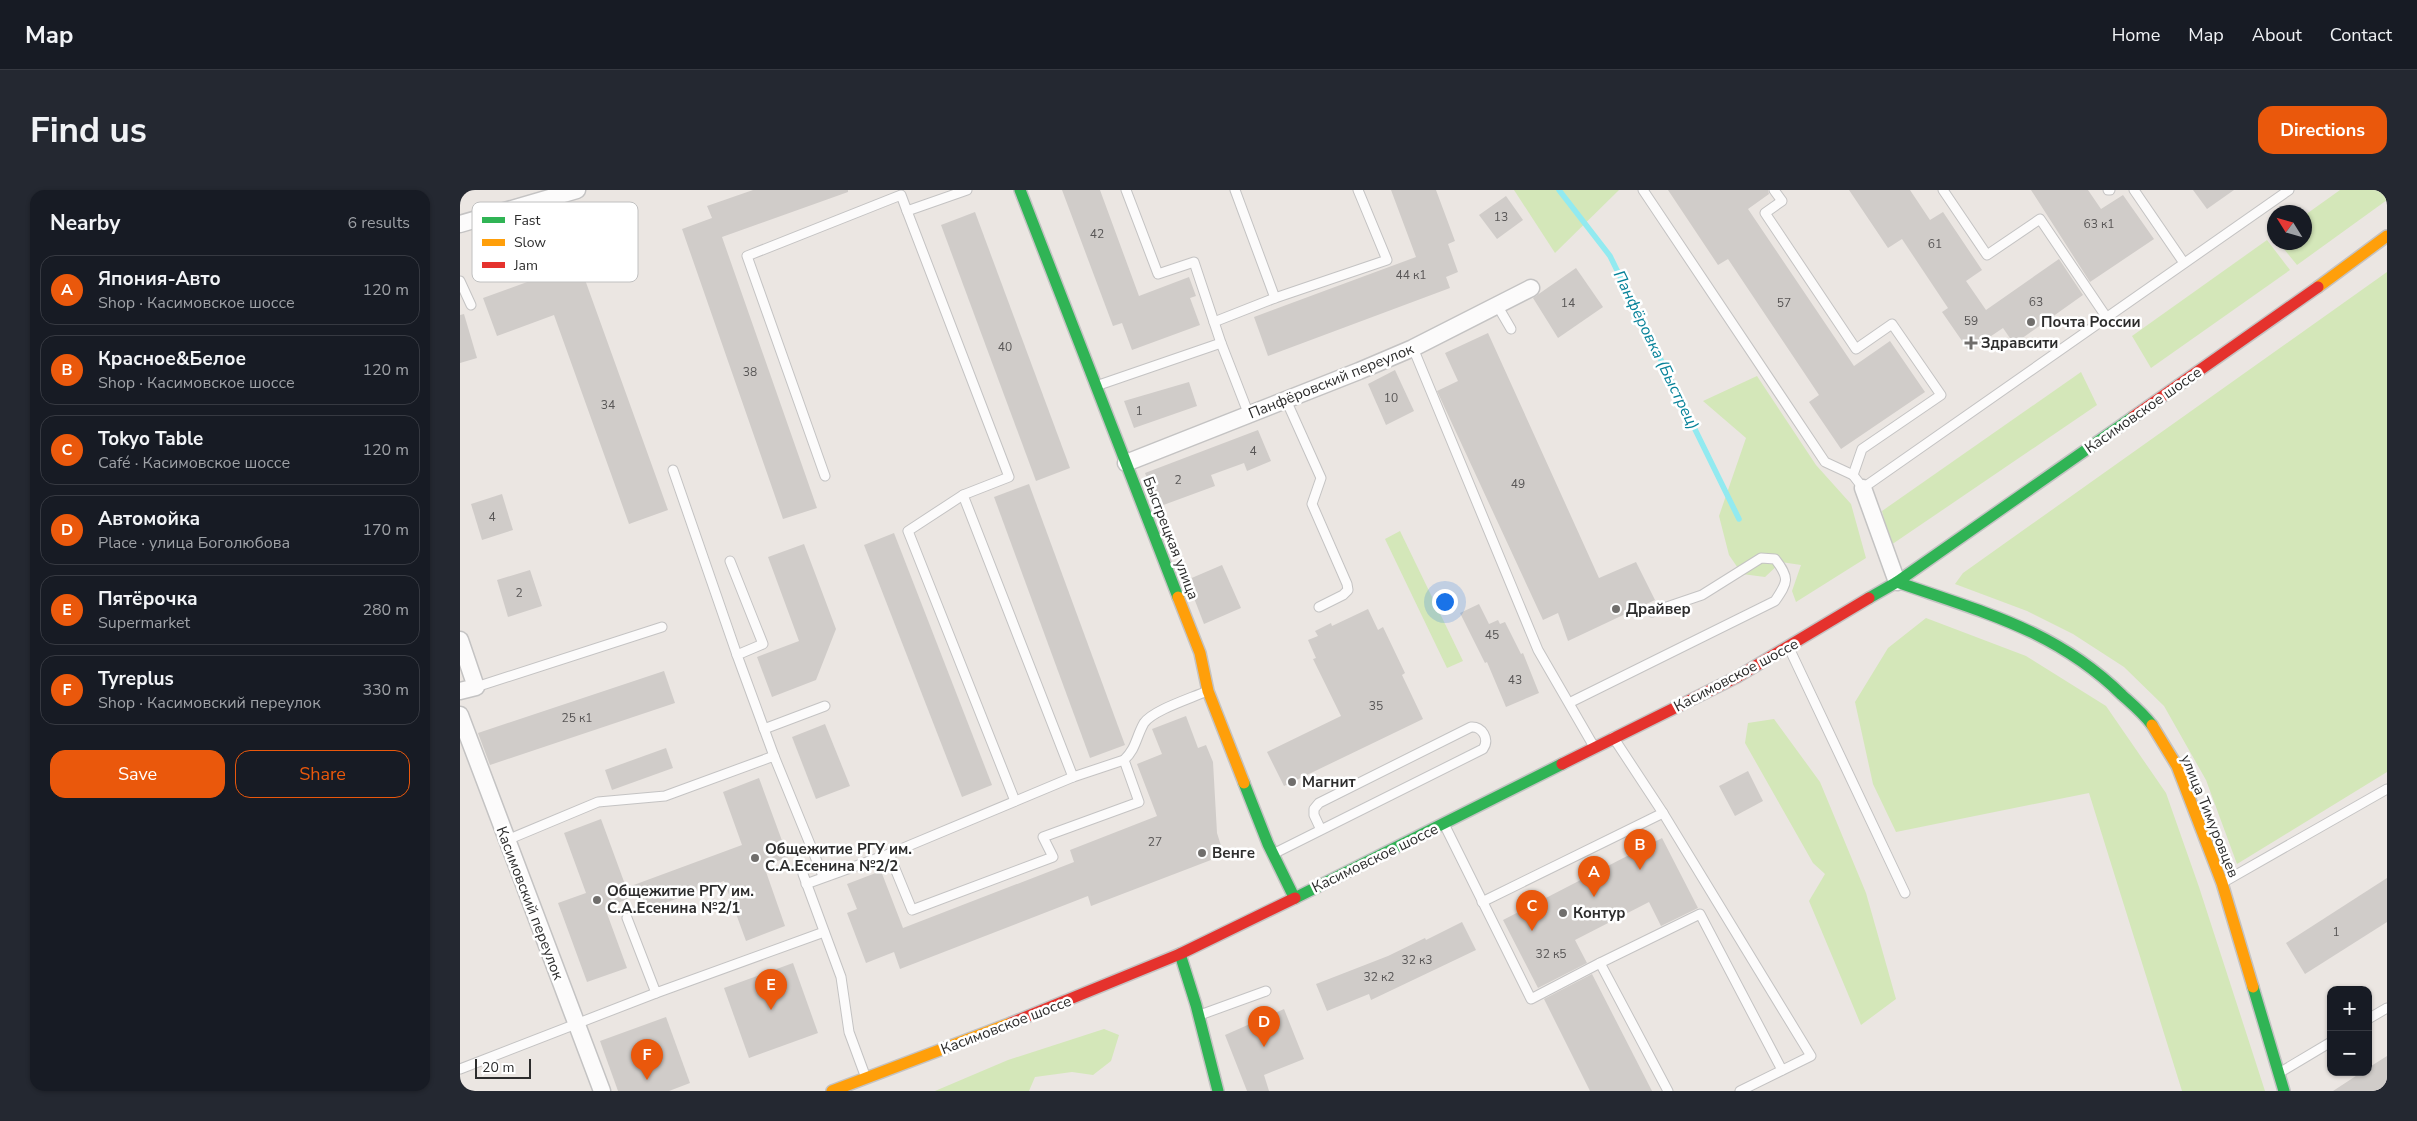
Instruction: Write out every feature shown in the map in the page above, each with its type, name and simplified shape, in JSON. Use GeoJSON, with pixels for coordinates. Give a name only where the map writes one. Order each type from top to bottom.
{"type":"FeatureCollection","features":[{"type":"Feature","properties":{"kind":"main road","name":"Быстрецкая улица"},"geometry":{"type":"LineString","coordinates":[[1020,190],[1200,653],[1208,691],[1273,854],[1294,897]]}},
{"type":"Feature","properties":{"kind":"main road","name":"Касимовское шоссе"},"geometry":{"type":"LineString","coordinates":[[832,1091],[1011,1023],[1180,954],[1445,824],[1613,737],[1737,677],[1898,582],[2303,298],[2387,236]]}},
{"type":"Feature","properties":{"kind":"main road","name":"улица Тимуровцев"},"geometry":{"type":"LineString","coordinates":[[1898,582],[2020,625],[2064,648],[2108,681],[2150,722],[2177,766],[2222,883],[2284,1091]]}},
{"type":"Feature","properties":{"kind":"main road"},"geometry":{"type":"LineString","coordinates":[[1180,954],[1192,984],[1198,1016],[1218,1091]]}},
{"type":"Feature","properties":{"kind":"street"},"geometry":{"type":"LineString","coordinates":[[536,202],[577,190]]}},
{"type":"Feature","properties":{"kind":"street","name":"Панфёровский переулок"},"geometry":{"type":"LineString","coordinates":[[1126,463],[1413,348],[1531,288]]}},
{"type":"Feature","properties":{"kind":"street"},"geometry":{"type":"LineString","coordinates":[[1858,482],[1898,582]]}},
{"type":"Feature","properties":{"kind":"street"},"geometry":{"type":"LineString","coordinates":[[460,640],[476,687],[460,691]]}},
{"type":"Feature","properties":{"kind":"street","name":"Касимовский переулок"},"geometry":{"type":"LineString","coordinates":[[460,715],[602,1091]]}},
{"type":"Feature","properties":{"kind":"lane"},"geometry":{"type":"LineString","coordinates":[[907,211],[967,190]]}},
{"type":"Feature","properties":{"kind":"lane"},"geometry":{"type":"LineString","coordinates":[[1126,190],[1158,274],[1194,262],[1221,344],[1249,414]]}},
{"type":"Feature","properties":{"kind":"lane"},"geometry":{"type":"LineString","coordinates":[[1235,190],[1275,298]]}},
{"type":"Feature","properties":{"kind":"lane"},"geometry":{"type":"LineString","coordinates":[[1214,322],[1275,298],[1387,260],[1358,190]]}},
{"type":"Feature","properties":{"kind":"lane"},"geometry":{"type":"LineString","coordinates":[[1643,190],[1825,462],[1858,482]]}},
{"type":"Feature","properties":{"kind":"lane"},"geometry":{"type":"LineString","coordinates":[[1774,190],[1782,201],[1765,213],[1856,349],[1892,324],[1941,395],[1862,449],[1858,482]]}},
{"type":"Feature","properties":{"kind":"lane"},"geometry":{"type":"LineString","coordinates":[[1943,190],[1987,255],[2040,219],[2107,318]]}},
{"type":"Feature","properties":{"kind":"lane"},"geometry":{"type":"LineString","coordinates":[[2134,190],[2184,263]]}},
{"type":"Feature","properties":{"kind":"lane"},"geometry":{"type":"LineString","coordinates":[[1858,482],[2107,318],[2289,190]]}},
{"type":"Feature","properties":{"kind":"lane"},"geometry":{"type":"LineString","coordinates":[[825,476],[747,256],[902,195],[1009,477],[963,495],[908,531],[1015,801]]}},
{"type":"Feature","properties":{"kind":"lane"},"geometry":{"type":"LineString","coordinates":[[460,281],[471,305]]}},
{"type":"Feature","properties":{"kind":"lane"},"geometry":{"type":"LineString","coordinates":[[1498,304],[1510,329]]}},
{"type":"Feature","properties":{"kind":"lane"},"geometry":{"type":"LineString","coordinates":[[1096,386],[1221,344]]}},
{"type":"Feature","properties":{"kind":"lane"},"geometry":{"type":"LineString","coordinates":[[1413,348],[1538,650],[1570,702],[1595,748]]}},
{"type":"Feature","properties":{"kind":"lane"},"geometry":{"type":"LineString","coordinates":[[1286,400],[1321,478],[1312,504],[1348,590],[1343,595],[1319,608]]}},
{"type":"Feature","properties":{"kind":"lane"},"geometry":{"type":"LineString","coordinates":[[673,470],[764,729],[823,876]]}},
{"type":"Feature","properties":{"kind":"lane"},"geometry":{"type":"LineString","coordinates":[[963,495],[1073,777]]}},
{"type":"Feature","properties":{"kind":"lane"},"geometry":{"type":"LineString","coordinates":[[1570,702],[1775,601],[1786,584],[1785,572],[1776,559],[1761,558],[1702,595],[1652,612]]}},
{"type":"Feature","properties":{"kind":"lane"},"geometry":{"type":"LineString","coordinates":[[730,561],[763,644],[737,655]]}},
{"type":"Feature","properties":{"kind":"lane"},"geometry":{"type":"LineString","coordinates":[[476,687],[662,627]]}},
{"type":"Feature","properties":{"kind":"lane"},"geometry":{"type":"LineString","coordinates":[[1788,648],[1905,893]]}},
{"type":"Feature","properties":{"kind":"lane"},"geometry":{"type":"LineString","coordinates":[[806,884],[823,876],[889,854],[1073,777],[1124,760],[1134,752],[1145,722],[1153,715],[1208,691]]}},
{"type":"Feature","properties":{"kind":"lane"},"geometry":{"type":"LineString","coordinates":[[764,729],[825,706]]}},
{"type":"Feature","properties":{"kind":"lane"},"geometry":{"type":"LineString","coordinates":[[1273,854],[1321,830],[1483,749],[1486,739],[1482,730],[1477,727],[1471,727],[1319,803],[1314,809],[1314,815],[1321,830]]}},
{"type":"Feature","properties":{"kind":"lane"},"geometry":{"type":"LineString","coordinates":[[1613,737],[1663,813],[1811,1056],[1740,1091]]}},
{"type":"Feature","properties":{"kind":"lane"},"geometry":{"type":"LineString","coordinates":[[507,840],[598,802],[664,796],[774,756]]}},
{"type":"Feature","properties":{"kind":"lane"},"geometry":{"type":"LineString","coordinates":[[889,854],[912,910],[1052,857],[1044,837],[1139,802],[1124,760]]}},
{"type":"Feature","properties":{"kind":"lane"},"geometry":{"type":"LineString","coordinates":[[2222,883],[2387,789]]}},
{"type":"Feature","properties":{"kind":"lane"},"geometry":{"type":"LineString","coordinates":[[1482,902],[1663,813]]}},
{"type":"Feature","properties":{"kind":"lane"},"geometry":{"type":"LineString","coordinates":[[1445,824],[1531,999],[1700,914],[1782,1070]]}},
{"type":"Feature","properties":{"kind":"lane"},"geometry":{"type":"LineString","coordinates":[[803,874],[841,977],[849,1032],[866,1078]]}},
{"type":"Feature","properties":{"kind":"lane"},"geometry":{"type":"LineString","coordinates":[[627,918],[656,993]]}},
{"type":"Feature","properties":{"kind":"lane"},"geometry":{"type":"LineString","coordinates":[[460,1069],[576,1026],[656,993],[824,932]]}},
{"type":"Feature","properties":{"kind":"lane"},"geometry":{"type":"LineString","coordinates":[[1600,963],[1668,1091]]}},
{"type":"Feature","properties":{"kind":"lane"},"geometry":{"type":"LineString","coordinates":[[1198,1016],[1266,991]]}},
{"type":"Feature","properties":{"kind":"lane"},"geometry":{"type":"LineString","coordinates":[[2372,1017],[2387,1008]]}},
{"type":"Feature","properties":{"kind":"lane"},"geometry":{"type":"LineString","coordinates":[[2279,1074],[2327,1044]]}},
{"type":"Feature","properties":{"kind":"green space"},"geometry":{"type":"Polygon","coordinates":[[[1514,190],[1619,190],[1555,253],[1514,190]]]}},
{"type":"Feature","properties":{"kind":"green space"},"geometry":{"type":"Polygon","coordinates":[[[2340,190],[2387,190],[2387,200],[2297,265],[2285,250],[2312,250],[2312,210],[2340,190]]]}},
{"type":"Feature","properties":{"kind":"green space"},"geometry":{"type":"Polygon","coordinates":[[[2267,240],[2267,250],[2275,250],[2290,270],[2151,368],[2132,336],[2267,240]]]}},
{"type":"Feature","properties":{"kind":"green space"},"geometry":{"type":"Polygon","coordinates":[[[2387,272],[2387,772],[2237,864],[2206,780],[2164,706],[2124,667],[2073,634],[2027,611],[1955,584],[1963,573],[2387,272]]]}},
{"type":"Feature","properties":{"kind":"green space"},"geometry":{"type":"Polygon","coordinates":[[[2081,372],[2097,405],[1891,545],[1882,511],[2081,372]]]}},
{"type":"Feature","properties":{"kind":"green space"},"geometry":{"type":"Polygon","coordinates":[[[1757,376],[1816,465],[1851,504],[1866,558],[1796,602],[1792,591],[1801,565],[1781,562],[1765,577],[1742,574],[1729,555],[1719,516],[1746,438],[1703,401],[1757,376]]]}},
{"type":"Feature","properties":{"kind":"green space"},"geometry":{"type":"Polygon","coordinates":[[[1400,531],[1463,661],[1447,668],[1385,539],[1400,531]]]}},
{"type":"Feature","properties":{"kind":"green space"},"geometry":{"type":"Polygon","coordinates":[[[1926,618],[2026,656],[2106,706],[2166,793],[2199,887],[2265,1091],[2182,1091],[2089,793],[1896,832],[1873,784],[1855,702],[1888,648],[1926,618]]]}},
{"type":"Feature","properties":{"kind":"green space"},"geometry":{"type":"Polygon","coordinates":[[[1774,719],[1820,782],[1866,893],[1896,999],[1861,1025],[1809,901],[1825,874],[1813,863],[1745,743],[1748,723],[1774,719]]]}},
{"type":"Feature","properties":{"kind":"green space"},"geometry":{"type":"Polygon","coordinates":[[[1104,1029],[1119,1035],[1111,1061],[1093,1075],[1072,1072],[1035,1077],[1029,1091],[935,1091],[1008,1060],[1104,1029]]]}},
{"type":"Feature","properties":{"kind":"building"},"geometry":{"type":"Polygon","coordinates":[[[753,190],[848,190],[848,192],[722,237],[817,508],[783,519],[682,229],[712,218],[707,206],[753,190]]]}},
{"type":"Feature","properties":{"kind":"building"},"geometry":{"type":"Polygon","coordinates":[[[1062,190],[1100,190],[1139,296],[1189,277],[1196,296],[1190,298],[1200,325],[1132,350],[1122,323],[1113,326],[1062,190]]]}},
{"type":"Feature","properties":{"kind":"building"},"geometry":{"type":"Polygon","coordinates":[[[1391,190],[1436,190],[1455,241],[1448,244],[1458,272],[1446,277],[1450,288],[1268,356],[1254,317],[1416,257],[1391,190]]]}},
{"type":"Feature","properties":{"kind":"building"},"geometry":{"type":"Polygon","coordinates":[[[1668,190],[1768,190],[1769,194],[1748,209],[1854,366],[1890,341],[1925,392],[1841,449],[1809,402],[1819,395],[1728,259],[1718,265],[1668,190]]]}},
{"type":"Feature","properties":{"kind":"building"},"geometry":{"type":"Polygon","coordinates":[[[1849,190],[1910,190],[1930,220],[1943,212],[1982,270],[1966,281],[1986,310],[2059,259],[2083,295],[2014,344],[2003,328],[1969,351],[1942,312],[1948,308],[1902,239],[1888,248],[1849,190]]]}},
{"type":"Feature","properties":{"kind":"building"},"geometry":{"type":"Polygon","coordinates":[[[2031,190],[2088,190],[2101,209],[2123,195],[2154,239],[2090,282],[2031,190]]]}},
{"type":"Feature","properties":{"kind":"building"},"geometry":{"type":"Polygon","coordinates":[[[2193,190],[2234,190],[2207,209],[2193,190]]]}},
{"type":"Feature","properties":{"kind":"building"},"geometry":{"type":"Polygon","coordinates":[[[1506,196],[1523,220],[1497,239],[1479,215],[1506,196]]]}},
{"type":"Feature","properties":{"kind":"building"},"geometry":{"type":"Polygon","coordinates":[[[975,212],[1070,468],[1036,481],[941,225],[975,212]]]}},
{"type":"Feature","properties":{"kind":"building"},"geometry":{"type":"Polygon","coordinates":[[[1576,268],[1603,307],[1558,338],[1533,298],[1576,268]]]}},
{"type":"Feature","properties":{"kind":"building"},"geometry":{"type":"Polygon","coordinates":[[[527,282],[586,282],[668,510],[629,524],[554,315],[497,336],[483,298],[527,282]]]}},
{"type":"Feature","properties":{"kind":"building"},"geometry":{"type":"Polygon","coordinates":[[[464,314],[477,358],[460,363],[460,315],[464,314]]]}},
{"type":"Feature","properties":{"kind":"building"},"geometry":{"type":"Polygon","coordinates":[[[1488,333],[1599,578],[1636,562],[1655,600],[1568,641],[1558,613],[1543,620],[1437,391],[1458,381],[1445,353],[1488,333]]]}},
{"type":"Feature","properties":{"kind":"building"},"geometry":{"type":"Polygon","coordinates":[[[1395,370],[1414,411],[1386,425],[1368,384],[1395,370]]]}},
{"type":"Feature","properties":{"kind":"building"},"geometry":{"type":"Polygon","coordinates":[[[1189,382],[1197,406],[1134,428],[1124,401],[1189,382]]]}},
{"type":"Feature","properties":{"kind":"building"},"geometry":{"type":"Polygon","coordinates":[[[1258,430],[1271,461],[1247,471],[1244,463],[1211,475],[1215,486],[1158,507],[1145,473],[1258,430]]]}},
{"type":"Feature","properties":{"kind":"building"},"geometry":{"type":"Polygon","coordinates":[[[1029,484],[1125,745],[1090,758],[994,497],[1029,484]]]}},
{"type":"Feature","properties":{"kind":"building"},"geometry":{"type":"Polygon","coordinates":[[[502,494],[513,530],[482,540],[471,504],[502,494]]]}},
{"type":"Feature","properties":{"kind":"building"},"geometry":{"type":"Polygon","coordinates":[[[894,533],[992,785],[962,797],[864,545],[894,533]]]}},
{"type":"Feature","properties":{"kind":"building"},"geometry":{"type":"Polygon","coordinates":[[[804,544],[836,629],[816,680],[772,697],[757,657],[799,641],[768,557],[804,544]]]}},
{"type":"Feature","properties":{"kind":"building"},"geometry":{"type":"Polygon","coordinates":[[[1222,565],[1241,608],[1204,624],[1187,580],[1222,565]]]}},
{"type":"Feature","properties":{"kind":"building"},"geometry":{"type":"Polygon","coordinates":[[[530,570],[542,606],[508,617],[497,580],[530,570]]]}},
{"type":"Feature","properties":{"kind":"building"},"geometry":{"type":"Polygon","coordinates":[[[1479,604],[1489,624],[1498,620],[1500,624],[1505,622],[1521,654],[1523,653],[1539,693],[1506,707],[1487,662],[1485,663],[1460,613],[1479,604]]]}},
{"type":"Feature","properties":{"kind":"building"},"geometry":{"type":"Polygon","coordinates":[[[1368,609],[1378,630],[1383,627],[1405,673],[1402,675],[1423,719],[1284,786],[1267,752],[1341,716],[1313,659],[1316,658],[1308,640],[1318,636],[1315,631],[1331,623],[1332,626],[1368,609]]]}},
{"type":"Feature","properties":{"kind":"building"},"geometry":{"type":"Polygon","coordinates":[[[664,671],[675,703],[490,765],[478,733],[664,671]]]}},
{"type":"Feature","properties":{"kind":"building"},"geometry":{"type":"Polygon","coordinates":[[[1186,716],[1198,748],[1206,745],[1213,762],[1217,833],[1224,855],[1091,906],[1088,896],[900,969],[894,952],[866,963],[847,913],[857,909],[847,884],[881,871],[903,928],[1074,862],[1070,850],[1157,816],[1137,764],[1162,754],[1152,729],[1186,716]]]}},
{"type":"Feature","properties":{"kind":"building"},"geometry":{"type":"Polygon","coordinates":[[[825,724],[850,786],[816,799],[792,737],[825,724]]]}},
{"type":"Feature","properties":{"kind":"building"},"geometry":{"type":"Polygon","coordinates":[[[666,748],[673,768],[612,790],[605,770],[666,748]]]}},
{"type":"Feature","properties":{"kind":"building"},"geometry":{"type":"Polygon","coordinates":[[[1748,771],[1763,801],[1735,816],[1719,786],[1748,771]]]}},
{"type":"Feature","properties":{"kind":"building","name":"Общежитие РГУ им. С.А.Есенина №2/2"},"geometry":{"type":"Polygon","coordinates":[[[759,778],[788,857],[764,866],[785,926],[746,941],[724,881],[641,912],[631,886],[742,845],[723,792],[759,778]]]}},
{"type":"Feature","properties":{"kind":"building","name":"Общежитие РГУ им. С.А.Есенина №2/1"},"geometry":{"type":"Polygon","coordinates":[[[601,819],[630,898],[605,908],[627,968],[587,982],[558,903],[586,893],[564,833],[601,819]]]}},
{"type":"Feature","properties":{"kind":"building"},"geometry":{"type":"Polygon","coordinates":[[[1662,838],[1698,908],[1661,926],[1649,902],[1575,940],[1587,963],[1538,988],[1503,920],[1662,838]]]}},
{"type":"Feature","properties":{"kind":"building"},"geometry":{"type":"Polygon","coordinates":[[[2387,878],[2387,922],[2305,974],[2286,943],[2387,878]]]}},
{"type":"Feature","properties":{"kind":"building"},"geometry":{"type":"Polygon","coordinates":[[[1462,922],[1476,950],[1371,1000],[1369,994],[1327,1011],[1316,984],[1388,956],[1425,938],[1426,940],[1462,922]]]}},
{"type":"Feature","properties":{"kind":"building"},"geometry":{"type":"Polygon","coordinates":[[[793,963],[818,1033],[749,1058],[724,988],[793,963]]]}},
{"type":"Feature","properties":{"kind":"building"},"geometry":{"type":"Polygon","coordinates":[[[1592,974],[1652,1091],[1590,1091],[1544,999],[1592,974]]]}},
{"type":"Feature","properties":{"kind":"building"},"geometry":{"type":"Polygon","coordinates":[[[1284,1009],[1304,1059],[1264,1075],[1269,1091],[1247,1091],[1225,1035],[1284,1009]]]}},
{"type":"Feature","properties":{"kind":"building"},"geometry":{"type":"Polygon","coordinates":[[[666,1017],[690,1083],[669,1091],[618,1091],[600,1041],[666,1017]]]}},
{"type":"Feature","properties":{"kind":"building"},"geometry":{"type":"Polygon","coordinates":[[[2387,1056],[2387,1091],[2333,1091],[2356,1076],[2372,1076],[2372,1065],[2387,1056]]]}},
{"type":"Feature","properties":{"kind":"waterway","name":"Панфёровка (Быстрец)"},"geometry":{"type":"LineString","coordinates":[[1559,190],[1610,256],[1739,519]]}},
{"type":"Feature","properties":{"kind":"traffic: fast"},"geometry":{"type":"LineString","coordinates":[[1020,190],[1178,597]]}},
{"type":"Feature","properties":{"kind":"traffic: fast"},"geometry":{"type":"LineString","coordinates":[[1869,598],[1897,582],[2133,417]]}},
{"type":"Feature","properties":{"kind":"traffic: fast"},"geometry":{"type":"LineString","coordinates":[[1897,582],[2017,625],[2071,654],[2097,673],[2138,709],[2152,725]]}},
{"type":"Feature","properties":{"kind":"traffic: fast"},"geometry":{"type":"LineString","coordinates":[[1295,898],[1562,764]]}},
{"type":"Feature","properties":{"kind":"traffic: fast"},"geometry":{"type":"LineString","coordinates":[[1244,783],[1268,844],[1294,897]]}},
{"type":"Feature","properties":{"kind":"traffic: fast"},"geometry":{"type":"LineString","coordinates":[[1180,954],[1196,1005],[1218,1091]]}},
{"type":"Feature","properties":{"kind":"traffic: fast"},"geometry":{"type":"LineString","coordinates":[[2253,987],[2284,1091]]}},
{"type":"Feature","properties":{"kind":"traffic: slow"},"geometry":{"type":"LineString","coordinates":[[2318,287],[2387,236]]}},
{"type":"Feature","properties":{"kind":"traffic: slow"},"geometry":{"type":"LineString","coordinates":[[1178,597],[1200,653],[1208,691],[1244,783]]}},
{"type":"Feature","properties":{"kind":"traffic: slow"},"geometry":{"type":"LineString","coordinates":[[2152,725],[2177,766],[2222,883],[2253,987]]}},
{"type":"Feature","properties":{"kind":"traffic: slow"},"geometry":{"type":"LineString","coordinates":[[832,1091],[1011,1023]]}},
{"type":"Feature","properties":{"kind":"traffic: jam"},"geometry":{"type":"LineString","coordinates":[[2133,417],[2318,287]]}},
{"type":"Feature","properties":{"kind":"traffic: jam"},"geometry":{"type":"LineString","coordinates":[[1562,764],[1737,677],[1869,598]]}},
{"type":"Feature","properties":{"kind":"traffic: jam"},"geometry":{"type":"LineString","coordinates":[[1011,1023],[1180,954],[1295,898]]}},
{"type":"Feature","properties":{"kind":"place","name":"Почта России"},"geometry":{"type":"Point","coordinates":[2031,322]}},
{"type":"Feature","properties":{"kind":"place","name":"Здравсити"},"geometry":{"type":"Point","coordinates":[1971,343]}},
{"type":"Feature","properties":{"kind":"place","name":"Драйвер"},"geometry":{"type":"Point","coordinates":[1616,609]}},
{"type":"Feature","properties":{"kind":"place","name":"Магнит"},"geometry":{"type":"Point","coordinates":[1292,782]}},
{"type":"Feature","properties":{"kind":"place","name":"Венге"},"geometry":{"type":"Point","coordinates":[1202,853]}},
{"type":"Feature","properties":{"kind":"place","name":"Общежитие РГУ им. С.А.Есенина №2/2"},"geometry":{"type":"Point","coordinates":[755,858]}},
{"type":"Feature","properties":{"kind":"place","name":"Красное&Белое"},"geometry":{"type":"Point","coordinates":[1640,870]}},
{"type":"Feature","properties":{"kind":"place","name":"Япония-Авто"},"geometry":{"type":"Point","coordinates":[1594,897]}},
{"type":"Feature","properties":{"kind":"place","name":"Общежитие РГУ им. С.А.Есенина №2/1"},"geometry":{"type":"Point","coordinates":[597,900]}},
{"type":"Feature","properties":{"kind":"place","name":"Контур"},"geometry":{"type":"Point","coordinates":[1563,913]}},
{"type":"Feature","properties":{"kind":"place","name":"Tokyo Table"},"geometry":{"type":"Point","coordinates":[1532,931]}},
{"type":"Feature","properties":{"kind":"place","name":"Пятёрочка"},"geometry":{"type":"Point","coordinates":[771,1010]}},
{"type":"Feature","properties":{"kind":"place","name":"Автомойка"},"geometry":{"type":"Point","coordinates":[1264,1047]}},
{"type":"Feature","properties":{"kind":"place","name":"Tyreplus"},"geometry":{"type":"Point","coordinates":[647,1080]}}]}
